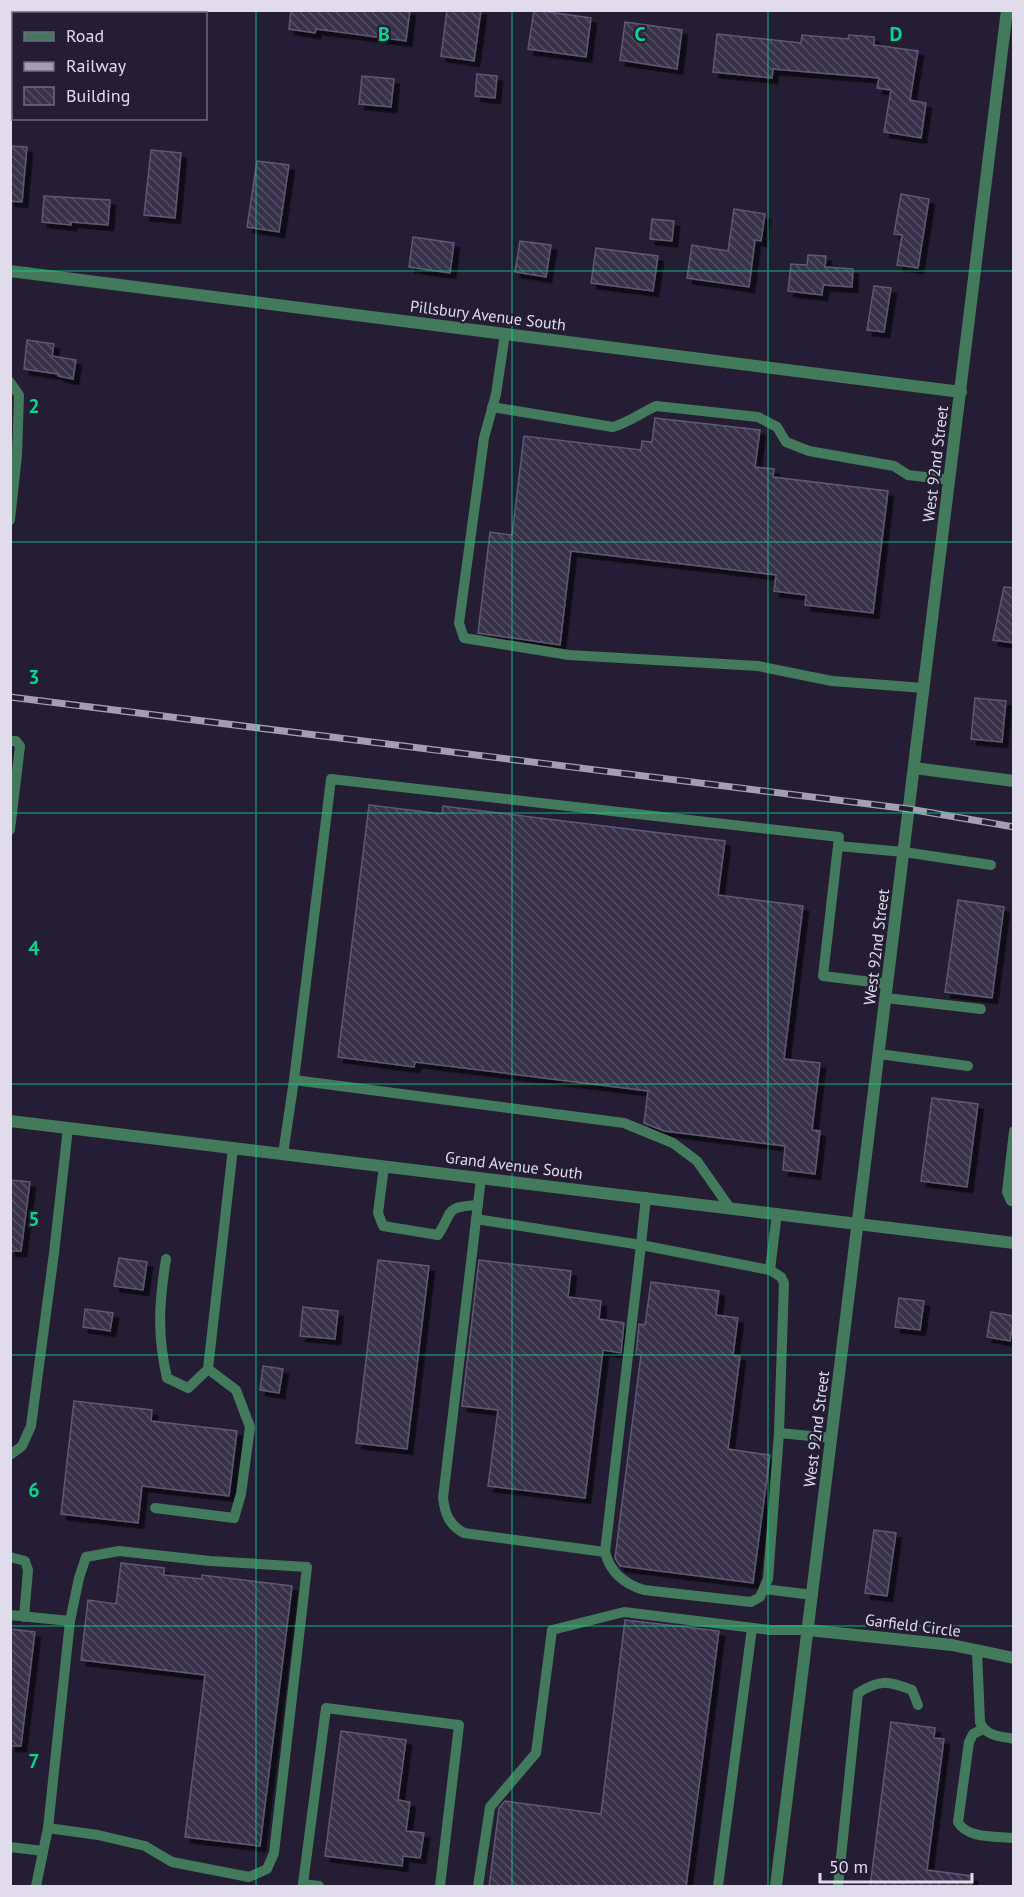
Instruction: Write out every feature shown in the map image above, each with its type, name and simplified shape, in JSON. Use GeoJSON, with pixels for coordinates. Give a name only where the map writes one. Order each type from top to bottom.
{"type":"FeatureCollection","features":[{"type":"Feature","properties":{"kind":"street","name":"West 92nd Street"},"geometry":{"type":"LineString","coordinates":[[776,1887],[1006,10]]}},
{"type":"Feature","properties":{"kind":"street","name":"Pillsbury Avenue South"},"geometry":{"type":"LineString","coordinates":[[10,271],[961,392]]}},
{"type":"Feature","properties":{"kind":"street"},"geometry":{"type":"LineString","coordinates":[[914,768],[1014,781]]}},
{"type":"Feature","properties":{"kind":"street","name":"Grand Avenue South"},"geometry":{"type":"LineString","coordinates":[[10,1121],[1014,1243]]}},
{"type":"Feature","properties":{"kind":"street","name":"Garfield Circle"},"geometry":{"type":"LineString","coordinates":[[808,1630],[952,1645],[1014,1658]]}},
{"type":"Feature","properties":{"kind":"lane"},"geometry":{"type":"LineString","coordinates":[[505,334],[484,438],[459,623],[464,638],[569,655],[759,666],[832,681],[924,688]]}},
{"type":"Feature","properties":{"kind":"lane"},"geometry":{"type":"LineString","coordinates":[[10,382],[19,395],[17,455],[10,520]]}},
{"type":"Feature","properties":{"kind":"lane"},"geometry":{"type":"LineString","coordinates":[[492,407],[613,427],[631,421],[656,406],[758,417],[777,427],[786,442],[809,451],[894,466],[908,475],[950,480]]}},
{"type":"Feature","properties":{"kind":"lane"},"geometry":{"type":"LineString","coordinates":[[10,741],[16,741],[20,746],[10,830]]}},
{"type":"Feature","properties":{"kind":"lane"},"geometry":{"type":"LineString","coordinates":[[284,1154],[331,779],[839,837],[823,976],[888,984]]}},
{"type":"Feature","properties":{"kind":"lane"},"geometry":{"type":"LineString","coordinates":[[838,846],[904,852],[991,865]]}},
{"type":"Feature","properties":{"kind":"lane"},"geometry":{"type":"LineString","coordinates":[[886,998],[981,1009]]}},
{"type":"Feature","properties":{"kind":"lane"},"geometry":{"type":"LineString","coordinates":[[879,1054],[968,1066]]}},
{"type":"Feature","properties":{"kind":"lane"},"geometry":{"type":"LineString","coordinates":[[294,1080],[624,1123],[673,1143],[697,1161],[730,1208]]}},
{"type":"Feature","properties":{"kind":"lane"},"geometry":{"type":"LineString","coordinates":[[10,1455],[22,1446],[31,1426],[68,1128]]}},
{"type":"Feature","properties":{"kind":"lane"},"geometry":{"type":"LineString","coordinates":[[1014,1131],[1007,1192],[1011,1201],[1014,1201]]}},
{"type":"Feature","properties":{"kind":"lane"},"geometry":{"type":"LineString","coordinates":[[166,1259],[159,1302],[162,1353],[167,1378],[188,1388],[208,1369],[233,1148]]}},
{"type":"Feature","properties":{"kind":"lane"},"geometry":{"type":"LineString","coordinates":[[384,1166],[378,1213],[383,1226],[438,1235],[449,1213],[458,1206],[478,1205]]}},
{"type":"Feature","properties":{"kind":"lane"},"geometry":{"type":"LineString","coordinates":[[481,1178],[443,1498],[445,1513],[453,1527],[464,1533],[605,1552]]}},
{"type":"Feature","properties":{"kind":"lane"},"geometry":{"type":"LineString","coordinates":[[476,1220],[641,1245],[770,1270],[781,1277],[784,1283],[778,1433],[768,1579],[760,1597],[751,1602],[644,1590],[621,1578],[608,1566],[605,1552],[641,1245],[646,1197]]}},
{"type":"Feature","properties":{"kind":"lane"},"geometry":{"type":"LineString","coordinates":[[770,1270],[777,1213]]}},
{"type":"Feature","properties":{"kind":"lane"},"geometry":{"type":"LineString","coordinates":[[155,1508],[234,1518],[241,1494],[250,1427],[236,1390],[208,1369]]}},
{"type":"Feature","properties":{"kind":"lane"},"geometry":{"type":"LineString","coordinates":[[778,1433],[832,1438]]}},
{"type":"Feature","properties":{"kind":"lane"},"geometry":{"type":"LineString","coordinates":[[36,1887],[48,1828],[70,1621],[86,1557],[118,1551],[307,1567],[274,1853],[267,1869],[249,1877],[172,1862],[145,1846],[98,1835],[48,1828]]}},
{"type":"Feature","properties":{"kind":"lane"},"geometry":{"type":"LineString","coordinates":[[10,1557],[25,1562],[28,1570],[24,1617]]}},
{"type":"Feature","properties":{"kind":"lane"},"geometry":{"type":"LineString","coordinates":[[764,1589],[813,1595]]}},
{"type":"Feature","properties":{"kind":"lane"},"geometry":{"type":"LineString","coordinates":[[478,1887],[490,1807],[536,1753],[552,1630],[624,1612],[770,1630],[808,1630]]}},
{"type":"Feature","properties":{"kind":"lane"},"geometry":{"type":"LineString","coordinates":[[10,1615],[70,1621]]}},
{"type":"Feature","properties":{"kind":"lane"},"geometry":{"type":"LineString","coordinates":[[718,1887],[753,1628]]}},
{"type":"Feature","properties":{"kind":"lane"},"geometry":{"type":"LineString","coordinates":[[977,1651],[980,1722],[983,1729],[990,1734],[1014,1739]]}},
{"type":"Feature","properties":{"kind":"lane"},"geometry":{"type":"LineString","coordinates":[[838,1887],[858,1693],[874,1683],[892,1682],[912,1689],[918,1705]]}},
{"type":"Feature","properties":{"kind":"lane"},"geometry":{"type":"LineString","coordinates":[[319,1887],[303,1884],[326,1708],[459,1725],[440,1887]]}},
{"type":"Feature","properties":{"kind":"lane"},"geometry":{"type":"LineString","coordinates":[[983,1729],[973,1734],[969,1742],[958,1822],[961,1828],[968,1832],[1014,1838]]}},
{"type":"Feature","properties":{"kind":"lane"},"geometry":{"type":"LineString","coordinates":[[10,1847],[43,1851]]}},
{"type":"Feature","properties":{"kind":"building"},"geometry":{"type":"Polygon","coordinates":[[[291,10],[410,10],[406,41],[316,29],[315,33],[289,29],[291,10]]]}},
{"type":"Feature","properties":{"kind":"building"},"geometry":{"type":"Polygon","coordinates":[[[447,10],[481,10],[474,61],[441,56],[447,10]]]}},
{"type":"Feature","properties":{"kind":"building"},"geometry":{"type":"Polygon","coordinates":[[[534,10],[591,18],[586,57],[528,49],[534,10]]]}},
{"type":"Feature","properties":{"kind":"building"},"geometry":{"type":"Polygon","coordinates":[[[625,22],[682,30],[677,69],[620,60],[625,22]]]}},
{"type":"Feature","properties":{"kind":"building"},"geometry":{"type":"Polygon","coordinates":[[[717,34],[801,43],[802,35],[848,39],[849,35],[874,37],[874,45],[918,51],[910,100],[926,103],[921,138],[884,132],[891,90],[877,88],[879,78],[773,69],[772,78],[713,72],[717,34]]]}},
{"type":"Feature","properties":{"kind":"building"},"geometry":{"type":"Polygon","coordinates":[[[477,74],[497,76],[495,98],[475,96],[477,74]]]}},
{"type":"Feature","properties":{"kind":"building"},"geometry":{"type":"Polygon","coordinates":[[[362,76],[394,79],[391,107],[359,104],[362,76]]]}},
{"type":"Feature","properties":{"kind":"building"},"geometry":{"type":"Polygon","coordinates":[[[10,146],[27,147],[22,202],[10,201],[10,146]]]}},
{"type":"Feature","properties":{"kind":"building"},"geometry":{"type":"Polygon","coordinates":[[[151,150],[181,153],[175,218],[144,215],[151,150]]]}},
{"type":"Feature","properties":{"kind":"building"},"geometry":{"type":"Polygon","coordinates":[[[257,161],[289,165],[279,232],[247,227],[257,161]]]}},
{"type":"Feature","properties":{"kind":"building"},"geometry":{"type":"Polygon","coordinates":[[[901,194],[929,199],[918,268],[897,265],[902,235],[894,234],[901,194]]]}},
{"type":"Feature","properties":{"kind":"building"},"geometry":{"type":"Polygon","coordinates":[[[44,196],[110,200],[108,225],[42,222],[44,196]]]}},
{"type":"Feature","properties":{"kind":"building"},"geometry":{"type":"Polygon","coordinates":[[[734,209],[765,214],[761,241],[755,240],[749,287],[687,278],[692,245],[728,251],[734,209]]]}},
{"type":"Feature","properties":{"kind":"building"},"geometry":{"type":"Polygon","coordinates":[[[652,219],[674,221],[672,241],[650,239],[652,219]]]}},
{"type":"Feature","properties":{"kind":"building"},"geometry":{"type":"Polygon","coordinates":[[[413,237],[454,243],[450,273],[409,267],[413,237]]]}},
{"type":"Feature","properties":{"kind":"building"},"geometry":{"type":"Polygon","coordinates":[[[520,241],[551,245],[546,277],[515,272],[520,241]]]}},
{"type":"Feature","properties":{"kind":"building"},"geometry":{"type":"Polygon","coordinates":[[[596,248],[658,256],[653,291],[591,283],[596,248]]]}},
{"type":"Feature","properties":{"kind":"building"},"geometry":{"type":"Polygon","coordinates":[[[808,255],[826,256],[825,267],[853,269],[852,287],[823,285],[822,295],[788,291],[791,264],[807,265],[808,255]]]}},
{"type":"Feature","properties":{"kind":"building"},"geometry":{"type":"Polygon","coordinates":[[[874,286],[891,288],[884,332],[867,330],[874,286]]]}},
{"type":"Feature","properties":{"kind":"building"},"geometry":{"type":"Polygon","coordinates":[[[27,340],[54,344],[52,356],[76,360],[73,379],[58,376],[58,374],[24,369],[27,340]]]}},
{"type":"Feature","properties":{"kind":"building"},"geometry":{"type":"Polygon","coordinates":[[[655,418],[760,430],[755,467],[774,469],[773,477],[888,491],[873,613],[805,605],[806,595],[774,591],[776,575],[571,551],[560,645],[478,633],[490,532],[512,535],[524,436],[641,450],[642,441],[652,442],[655,418]]]}},
{"type":"Feature","properties":{"kind":"building"},"geometry":{"type":"Polygon","coordinates":[[[1004,587],[1014,588],[1014,643],[993,640],[1004,587]]]}},
{"type":"Feature","properties":{"kind":"building"},"geometry":{"type":"Polygon","coordinates":[[[975,698],[1006,701],[1002,742],[971,739],[975,698]]]}},
{"type":"Feature","properties":{"kind":"building"},"geometry":{"type":"Polygon","coordinates":[[[369,805],[442,814],[443,806],[725,841],[718,895],[803,906],[784,1059],[820,1063],[812,1130],[820,1131],[815,1174],[783,1170],[785,1146],[664,1131],[644,1123],[648,1091],[415,1062],[414,1067],[338,1057],[369,805]]]}},
{"type":"Feature","properties":{"kind":"building"},"geometry":{"type":"Polygon","coordinates":[[[958,900],[1004,907],[992,998],[945,992],[958,900]]]}},
{"type":"Feature","properties":{"kind":"building"},"geometry":{"type":"Polygon","coordinates":[[[932,1098],[978,1104],[967,1187],[921,1181],[932,1098]]]}},
{"type":"Feature","properties":{"kind":"building"},"geometry":{"type":"Polygon","coordinates":[[[10,1180],[30,1182],[21,1251],[10,1251],[10,1180]]]}},
{"type":"Feature","properties":{"kind":"building"},"geometry":{"type":"Polygon","coordinates":[[[119,1258],[147,1262],[143,1290],[114,1286],[119,1258]]]}},
{"type":"Feature","properties":{"kind":"building"},"geometry":{"type":"Polygon","coordinates":[[[378,1260],[429,1266],[407,1449],[356,1443],[378,1260]]]}},
{"type":"Feature","properties":{"kind":"building"},"geometry":{"type":"Polygon","coordinates":[[[479,1260],[571,1271],[568,1297],[601,1301],[599,1319],[624,1323],[621,1353],[603,1350],[585,1498],[488,1486],[498,1410],[462,1406],[479,1260]]]}},
{"type":"Feature","properties":{"kind":"building"},"geometry":{"type":"Polygon","coordinates":[[[651,1282],[719,1291],[716,1315],[738,1318],[733,1355],[740,1356],[728,1449],[770,1455],[753,1583],[620,1566],[615,1558],[641,1355],[636,1354],[639,1324],[645,1325],[651,1282]]]}},
{"type":"Feature","properties":{"kind":"building"},"geometry":{"type":"Polygon","coordinates":[[[899,1298],[924,1301],[920,1330],[895,1327],[899,1298]]]}},
{"type":"Feature","properties":{"kind":"building"},"geometry":{"type":"Polygon","coordinates":[[[303,1307],[338,1311],[335,1339],[300,1336],[303,1307]]]}},
{"type":"Feature","properties":{"kind":"building"},"geometry":{"type":"Polygon","coordinates":[[[85,1309],[113,1313],[110,1331],[83,1327],[85,1309]]]}},
{"type":"Feature","properties":{"kind":"building"},"geometry":{"type":"Polygon","coordinates":[[[991,1312],[1014,1316],[1010,1341],[987,1337],[991,1312]]]}},
{"type":"Feature","properties":{"kind":"building"},"geometry":{"type":"Polygon","coordinates":[[[263,1366],[283,1369],[279,1393],[260,1390],[263,1366]]]}},
{"type":"Feature","properties":{"kind":"building"},"geometry":{"type":"Polygon","coordinates":[[[74,1401],[152,1410],[151,1421],[237,1431],[229,1496],[142,1486],[138,1523],[61,1514],[74,1401]]]}},
{"type":"Feature","properties":{"kind":"building"},"geometry":{"type":"Polygon","coordinates":[[[874,1530],[896,1533],[887,1596],[865,1593],[874,1530]]]}},
{"type":"Feature","properties":{"kind":"building"},"geometry":{"type":"Polygon","coordinates":[[[121,1563],[164,1568],[164,1575],[202,1579],[202,1575],[292,1586],[260,1846],[185,1837],[205,1675],[81,1660],[88,1600],[116,1604],[121,1563]]]}},
{"type":"Feature","properties":{"kind":"building"},"geometry":{"type":"Polygon","coordinates":[[[625,1620],[719,1631],[686,1887],[489,1887],[499,1808],[505,1801],[601,1814],[625,1620]]]}},
{"type":"Feature","properties":{"kind":"building"},"geometry":{"type":"Polygon","coordinates":[[[10,1629],[35,1632],[21,1746],[10,1746],[10,1629]]]}},
{"type":"Feature","properties":{"kind":"building"},"geometry":{"type":"Polygon","coordinates":[[[891,1722],[935,1728],[934,1738],[944,1739],[927,1870],[972,1876],[971,1887],[870,1887],[891,1722]]]}},
{"type":"Feature","properties":{"kind":"building"},"geometry":{"type":"Polygon","coordinates":[[[341,1731],[406,1740],[398,1800],[410,1802],[406,1831],[424,1833],[420,1858],[403,1856],[402,1866],[325,1856],[341,1731]]]}},
{"type":"Feature","properties":{"kind":"railway"},"geometry":{"type":"LineString","coordinates":[[10,697],[909,809],[1014,827]]}}]}
